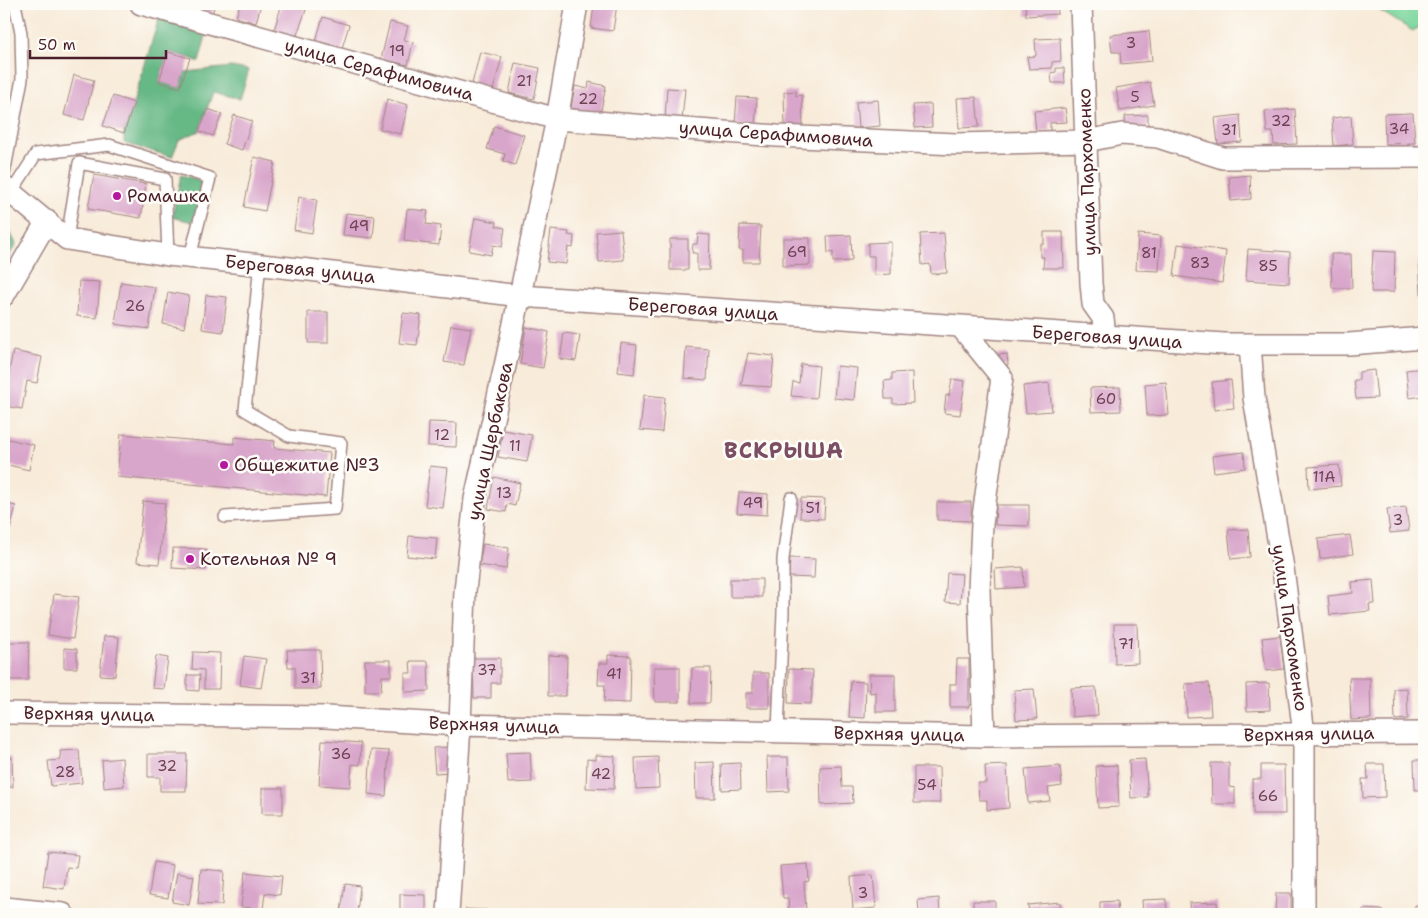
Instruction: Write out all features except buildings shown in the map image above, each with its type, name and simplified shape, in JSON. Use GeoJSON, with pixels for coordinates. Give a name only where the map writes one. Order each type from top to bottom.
{"type":"FeatureCollection","features":[{"type":"Feature","properties":{"kind":"street","name":"улица Серафимовича"},"geometry":{"type":"LineString","coordinates":[[140,4],[557,119],[778,136],[956,144],[1086,141],[1122,134],[1158,137],[1222,158],[1424,157]]}},
{"type":"Feature","properties":{"kind":"street","name":"улица Щербакова"},"geometry":{"type":"LineString","coordinates":[[448,914],[460,725],[465,592],[475,499],[557,119],[577,4]]}},
{"type":"Feature","properties":{"kind":"street","name":"улица Пархоменко"},"geometry":{"type":"LineString","coordinates":[[1081,4],[1093,304],[1103,318],[1105,337]]}},
{"type":"Feature","properties":{"kind":"street","name":"Береговая улица"},"geometry":{"type":"LineString","coordinates":[[6,184],[67,238],[168,255],[260,264],[520,296],[1224,344],[1349,344],[1424,338]]}},
{"type":"Feature","properties":{"kind":"street"},"geometry":{"type":"LineString","coordinates":[[4,295],[46,221]]}},
{"type":"Feature","properties":{"kind":"street","name":"Верхняя улица"},"geometry":{"type":"LineString","coordinates":[[961,327],[1002,378],[982,524],[978,590],[984,736]]}},
{"type":"Feature","properties":{"kind":"street","name":"улица Пархоменко"},"geometry":{"type":"LineString","coordinates":[[1250,344],[1254,398],[1283,568],[1304,734],[1304,914]]}},
{"type":"Feature","properties":{"kind":"street","name":"Верхняя улица"},"geometry":{"type":"LineString","coordinates":[[4,713],[326,717],[460,725],[984,736],[1424,733]]}},
{"type":"Feature","properties":{"kind":"street"},"geometry":{"type":"LineString","coordinates":[[4,908],[63,914]]}},
{"type":"Feature","properties":{"kind":"lane"},"geometry":{"type":"LineString","coordinates":[[6,184],[22,79],[21,33],[15,4]]}},
{"type":"Feature","properties":{"kind":"lane"},"geometry":{"type":"LineString","coordinates":[[6,184],[36,154],[109,145],[210,178],[190,257]]}},
{"type":"Feature","properties":{"kind":"lane"},"geometry":{"type":"LineString","coordinates":[[67,238],[79,163],[165,179],[168,255]]}},
{"type":"Feature","properties":{"kind":"lane"},"geometry":{"type":"LineString","coordinates":[[225,516],[335,509],[341,443],[289,436],[245,410],[260,264]]}},
{"type":"Feature","properties":{"kind":"lane"},"geometry":{"type":"LineString","coordinates":[[778,731],[783,612],[783,560],[791,498]]}},
{"type":"Feature","properties":{"kind":"green space"},"geometry":{"type":"Polygon","coordinates":[[[1369,4],[1424,4],[1424,22],[1413,31],[1369,4]]]}},
{"type":"Feature","properties":{"kind":"green space"},"geometry":{"type":"Polygon","coordinates":[[[159,18],[207,32],[199,62],[168,52],[159,82],[180,88],[185,72],[231,67],[249,70],[240,99],[213,92],[199,131],[179,140],[172,157],[124,143],[124,133],[159,18]]]}},
{"type":"Feature","properties":{"kind":"green space"},"geometry":{"type":"Polygon","coordinates":[[[181,175],[205,181],[196,223],[172,217],[181,175]]]}},
{"type":"Feature","properties":{"kind":"green space"},"geometry":{"type":"Polygon","coordinates":[[[4,219],[16,244],[4,266],[4,219]]]}},
{"type":"Feature","properties":{"kind":"place","name":"Ромашка"},"geometry":{"type":"Point","coordinates":[117,196]}},
{"type":"Feature","properties":{"kind":"place","name":"Общежитие №3"},"geometry":{"type":"Point","coordinates":[224,465]}},
{"type":"Feature","properties":{"kind":"place","name":"Котельная № 9"},"geometry":{"type":"Point","coordinates":[190,559]}},
{"type":"Feature","properties":{"kind":"district","name":"ВСКРЫША"},"geometry":{"type":"Point","coordinates":[784,450]}}]}
